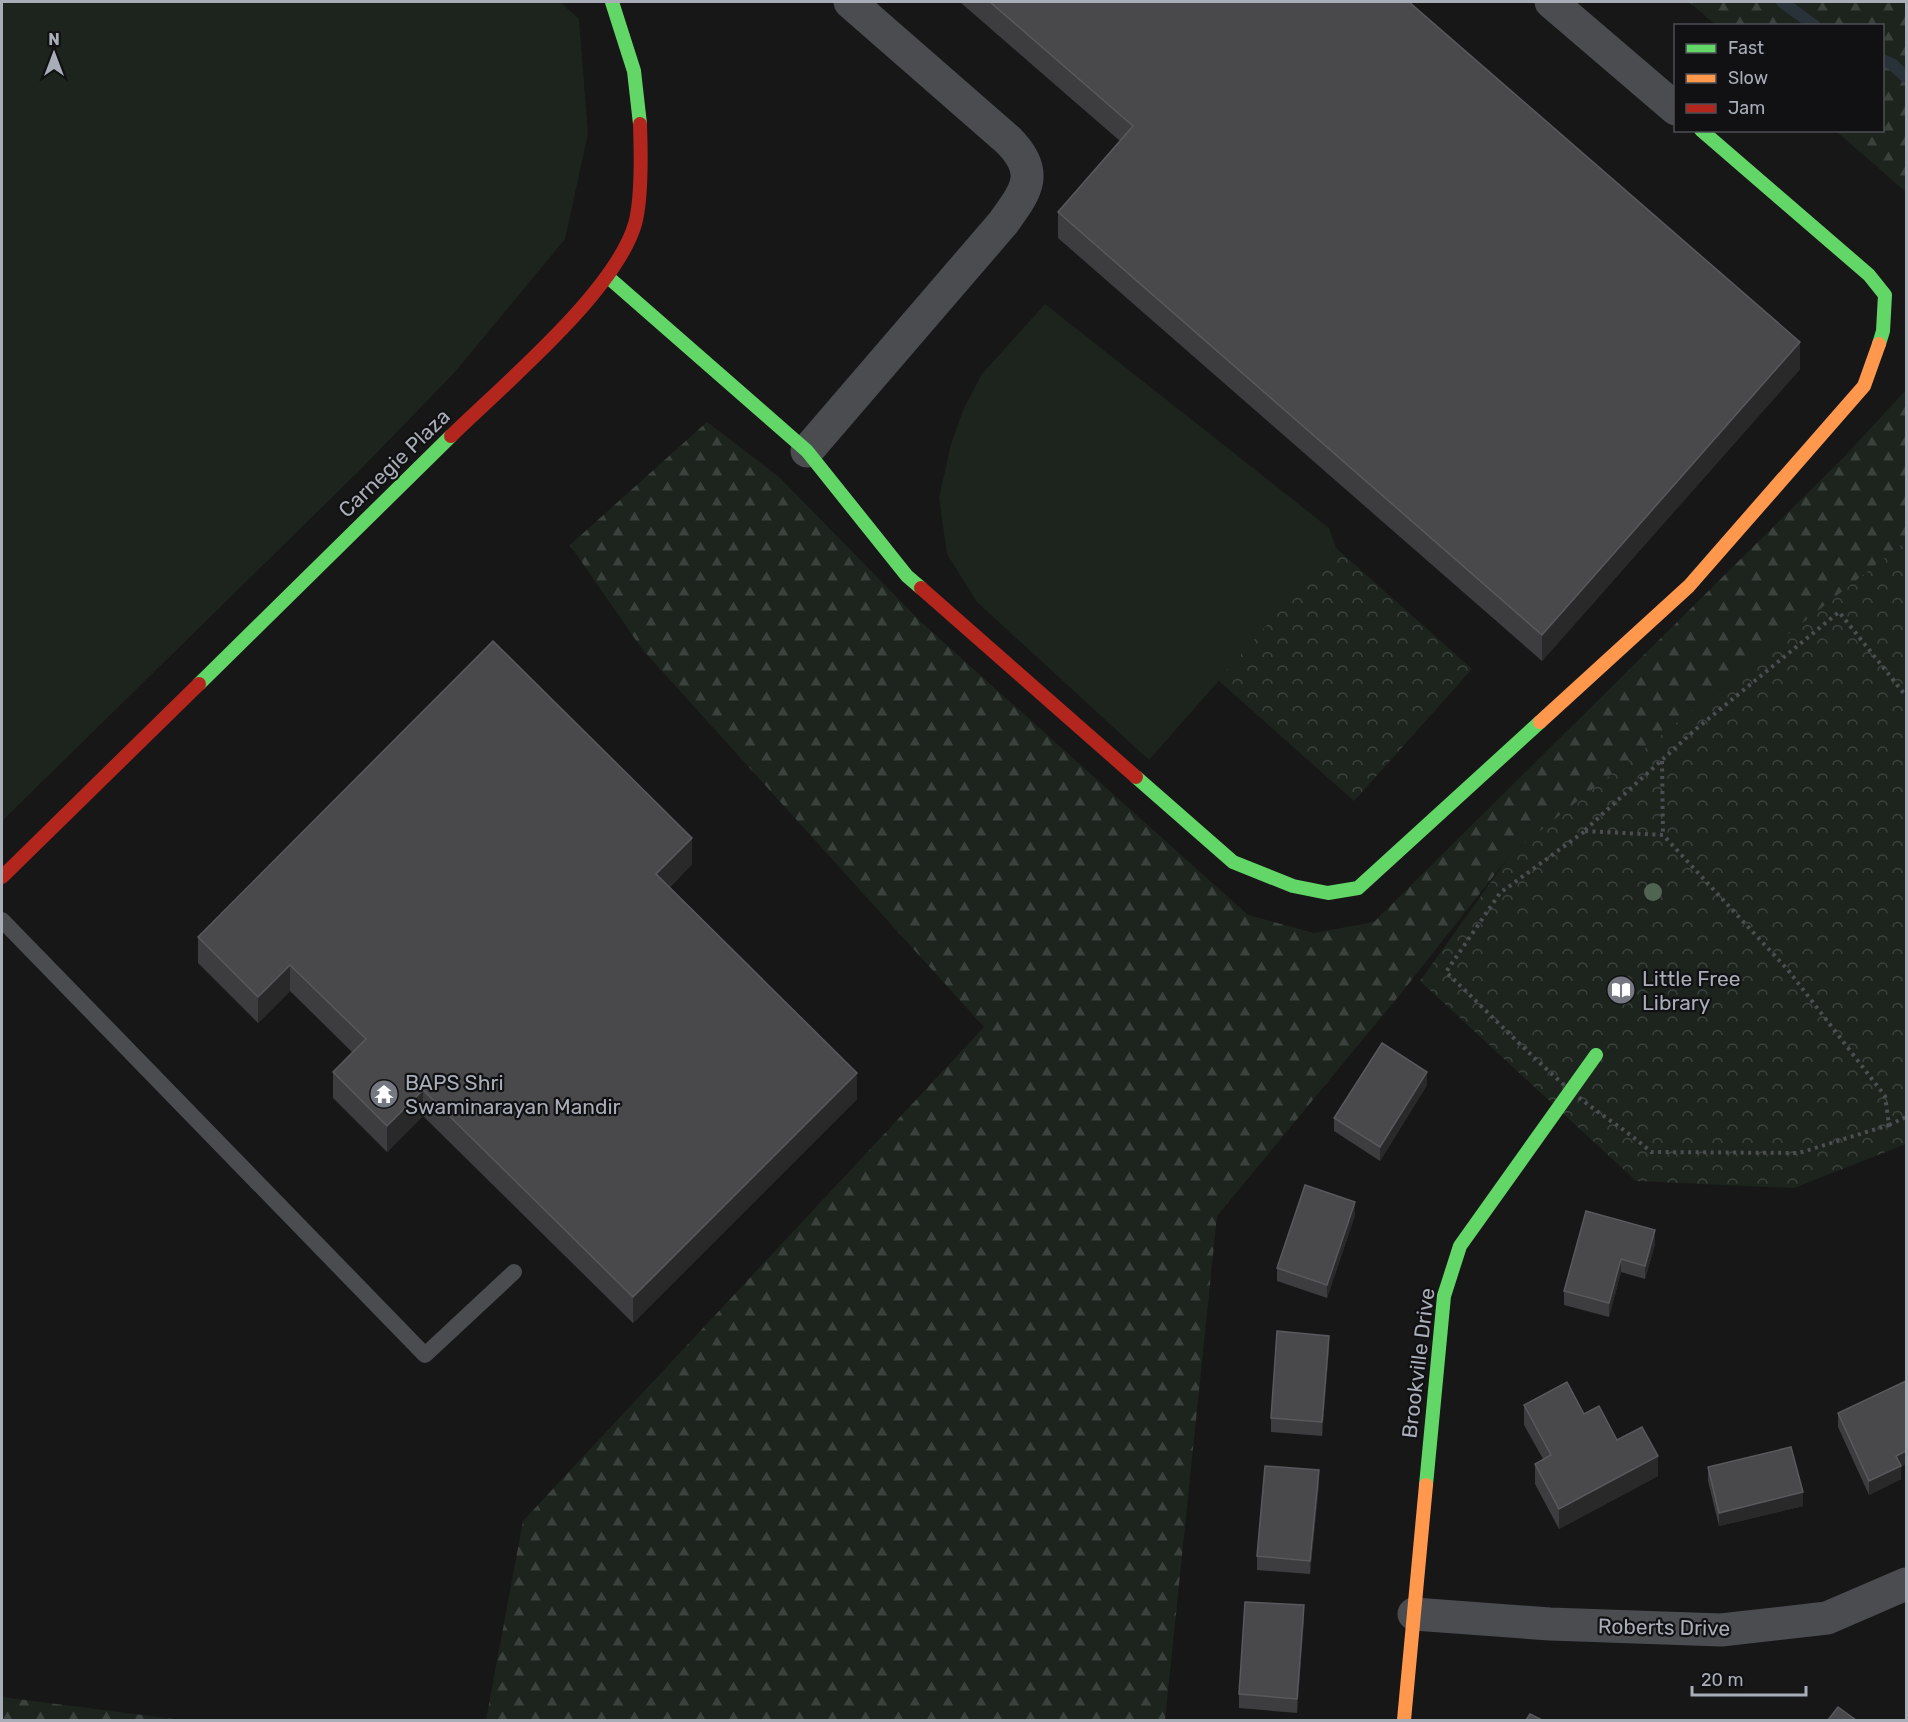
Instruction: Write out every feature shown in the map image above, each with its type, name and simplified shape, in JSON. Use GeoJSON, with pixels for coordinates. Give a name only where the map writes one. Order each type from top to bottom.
{"type":"FeatureCollection","features":[{"type":"Feature","properties":{"kind":"street","name":"Carnegie Plaza"},"geometry":{"type":"LineString","coordinates":[[2,877],[566,324],[608,277],[634,226],[641,157],[638,91],[624,28],[612,2]]}},
{"type":"Feature","properties":{"kind":"street"},"geometry":{"type":"LineString","coordinates":[[807,451],[1003,223],[1024,194],[1029,171],[1023,154],[850,2]]}},
{"type":"Feature","properties":{"kind":"street"},"geometry":{"type":"LineString","coordinates":[[1551,2],[1674,107]]}},
{"type":"Feature","properties":{"kind":"street"},"geometry":{"type":"LineString","coordinates":[[608,277],[807,451],[907,576],[1233,862],[1293,886],[1328,893],[1358,888],[1689,586],[1864,386],[1883,331],[1885,295],[1869,275],[1703,132]]}},
{"type":"Feature","properties":{"kind":"street","name":"Brookville Drive"},"geometry":{"type":"LineString","coordinates":[[1404,1720],[1444,1296],[1460,1246],[1596,1055]]}},
{"type":"Feature","properties":{"kind":"street","name":"Roberts Drive"},"geometry":{"type":"LineString","coordinates":[[1414,1614],[1550,1624],[1721,1630],[1827,1618],[1906,1584]]}},
{"type":"Feature","properties":{"kind":"lane"},"geometry":{"type":"LineString","coordinates":[[2,920],[425,1355],[514,1272]]}},
{"type":"Feature","properties":{"kind":"path"},"geometry":{"type":"LineString","coordinates":[[1906,696],[1839,612],[1662,761],[1585,831],[1500,893],[1446,972],[1571,1091],[1609,1120],[1627,1130],[1651,1152],[1799,1153],[1889,1125],[1906,1117]]}},
{"type":"Feature","properties":{"kind":"path"},"geometry":{"type":"LineString","coordinates":[[1662,761],[1663,835],[1802,988],[1885,1096],[1889,1125]]}},
{"type":"Feature","properties":{"kind":"path"},"geometry":{"type":"LineString","coordinates":[[1585,831],[1663,835]]}},
{"type":"Feature","properties":{"kind":"green space"},"geometry":{"type":"Polygon","coordinates":[[[2,2],[560,2],[579,19],[588,134],[565,239],[455,372],[361,469],[2,821],[2,2]]]}},
{"type":"Feature","properties":{"kind":"green space"},"geometry":{"type":"Polygon","coordinates":[[[1689,2],[1906,2],[1906,192],[1837,132],[1884,132],[1884,24],[1715,24],[1689,2]]]}},
{"type":"Feature","properties":{"kind":"green space"},"geometry":{"type":"Polygon","coordinates":[[[1045,304],[1329,528],[1336,548],[1149,760],[977,602],[947,554],[939,498],[951,444],[964,408],[982,374],[1045,304]]]}},
{"type":"Feature","properties":{"kind":"green space"},"geometry":{"type":"Polygon","coordinates":[[[1906,390],[1906,541],[1511,854],[1402,992],[1217,1216],[1165,1720],[486,1720],[523,1521],[984,1027],[642,649],[570,545],[707,422],[779,477],[921,622],[1248,915],[1314,933],[1374,922],[1845,456],[1906,390]]]}},
{"type":"Feature","properties":{"kind":"green space"},"geometry":{"type":"Polygon","coordinates":[[[1906,541],[1906,1144],[1794,1188],[1636,1181],[1420,981],[1511,854],[1906,541]]]}},
{"type":"Feature","properties":{"kind":"green space"},"geometry":{"type":"Polygon","coordinates":[[[1336,548],[1472,669],[1354,801],[1218,680],[1336,548]]]}},
{"type":"Feature","properties":{"kind":"green space"},"geometry":{"type":"Polygon","coordinates":[[[2,1697],[181,1720],[2,1720],[2,1697]]]}},
{"type":"Feature","properties":{"kind":"building"},"geometry":{"type":"Polygon","coordinates":[[[990,2],[1409,2],[1800,342],[1542,635],[1058,212],[1133,126],[990,2]]]}},
{"type":"Feature","properties":{"kind":"building"},"geometry":{"type":"Polygon","coordinates":[[[493,641],[692,838],[656,874],[857,1073],[633,1297],[423,1090],[387,1126],[333,1072],[366,1039],[290,965],[258,997],[198,937],[493,641]]]}},
{"type":"Feature","properties":{"kind":"building"},"geometry":{"type":"Polygon","coordinates":[[[1382,1043],[1427,1072],[1380,1147],[1334,1118],[1382,1043]]]}},
{"type":"Feature","properties":{"kind":"building"},"geometry":{"type":"Polygon","coordinates":[[[1305,1185],[1355,1202],[1327,1285],[1277,1268],[1305,1185]]]}},
{"type":"Feature","properties":{"kind":"building"},"geometry":{"type":"Polygon","coordinates":[[[1586,1211],[1655,1230],[1645,1266],[1621,1259],[1609,1303],[1564,1291],[1586,1211]]]}},
{"type":"Feature","properties":{"kind":"building"},"geometry":{"type":"Polygon","coordinates":[[[1277,1331],[1329,1336],[1322,1422],[1271,1418],[1277,1331]]]}},
{"type":"Feature","properties":{"kind":"building"},"geometry":{"type":"Polygon","coordinates":[[[1906,1381],[1906,1451],[1896,1456],[1901,1466],[1869,1481],[1838,1413],[1906,1381]]]}},
{"type":"Feature","properties":{"kind":"building"},"geometry":{"type":"Polygon","coordinates":[[[1567,1382],[1584,1414],[1599,1406],[1617,1440],[1642,1427],[1658,1456],[1559,1509],[1535,1464],[1551,1455],[1524,1405],[1567,1382]]]}},
{"type":"Feature","properties":{"kind":"building"},"geometry":{"type":"Polygon","coordinates":[[[1791,1447],[1803,1492],[1719,1513],[1708,1467],[1791,1447]]]}},
{"type":"Feature","properties":{"kind":"building"},"geometry":{"type":"Polygon","coordinates":[[[1265,1466],[1319,1470],[1310,1561],[1257,1556],[1265,1466]]]}},
{"type":"Feature","properties":{"kind":"building"},"geometry":{"type":"Polygon","coordinates":[[[1245,1602],[1304,1605],[1297,1699],[1239,1694],[1245,1602]]]}},
{"type":"Feature","properties":{"kind":"building"},"geometry":{"type":"Polygon","coordinates":[[[1838,1707],[1856,1720],[1828,1720],[1838,1707]]]}},
{"type":"Feature","properties":{"kind":"building"},"geometry":{"type":"Polygon","coordinates":[[[1530,1714],[1542,1720],[1526,1720],[1530,1714]]]}},
{"type":"Feature","properties":{"kind":"waterway"},"geometry":{"type":"LineString","coordinates":[[1782,2],[1812,24]]}},
{"type":"Feature","properties":{"kind":"waterway"},"geometry":{"type":"LineString","coordinates":[[1884,61],[1892,64],[1906,77]]}},
{"type":"Feature","properties":{"kind":"traffic: fast"},"geometry":{"type":"LineString","coordinates":[[612,2],[634,71],[640,124]]}},
{"type":"Feature","properties":{"kind":"traffic: fast"},"geometry":{"type":"LineString","coordinates":[[1703,132],[1869,275],[1885,295],[1883,331],[1879,344]]}},
{"type":"Feature","properties":{"kind":"traffic: fast"},"geometry":{"type":"LineString","coordinates":[[608,277],[807,451],[907,576],[921,588]]}},
{"type":"Feature","properties":{"kind":"traffic: fast"},"geometry":{"type":"LineString","coordinates":[[199,684],[451,436]]}},
{"type":"Feature","properties":{"kind":"traffic: fast"},"geometry":{"type":"LineString","coordinates":[[1136,777],[1233,862],[1293,886],[1328,893],[1358,888],[1540,722]]}},
{"type":"Feature","properties":{"kind":"traffic: fast"},"geometry":{"type":"LineString","coordinates":[[1426,1485],[1444,1296],[1460,1246],[1596,1055]]}},
{"type":"Feature","properties":{"kind":"traffic: slow"},"geometry":{"type":"LineString","coordinates":[[1540,722],[1689,586],[1864,386],[1879,344]]}},
{"type":"Feature","properties":{"kind":"traffic: slow"},"geometry":{"type":"LineString","coordinates":[[1404,1720],[1426,1485]]}},
{"type":"Feature","properties":{"kind":"traffic: jam"},"geometry":{"type":"LineString","coordinates":[[451,436],[582,308],[623,251],[635,224],[639,202],[640,124]]}},
{"type":"Feature","properties":{"kind":"traffic: jam"},"geometry":{"type":"LineString","coordinates":[[921,588],[1136,777]]}},
{"type":"Feature","properties":{"kind":"traffic: jam"},"geometry":{"type":"LineString","coordinates":[[2,877],[199,684]]}},
{"type":"Feature","properties":{"kind":"place","name":"Little Free Library"},"geometry":{"type":"Point","coordinates":[1621,990]}},
{"type":"Feature","properties":{"kind":"place","name":"BAPS Shri Swaminarayan Mandir"},"geometry":{"type":"Point","coordinates":[384,1094]}}]}
